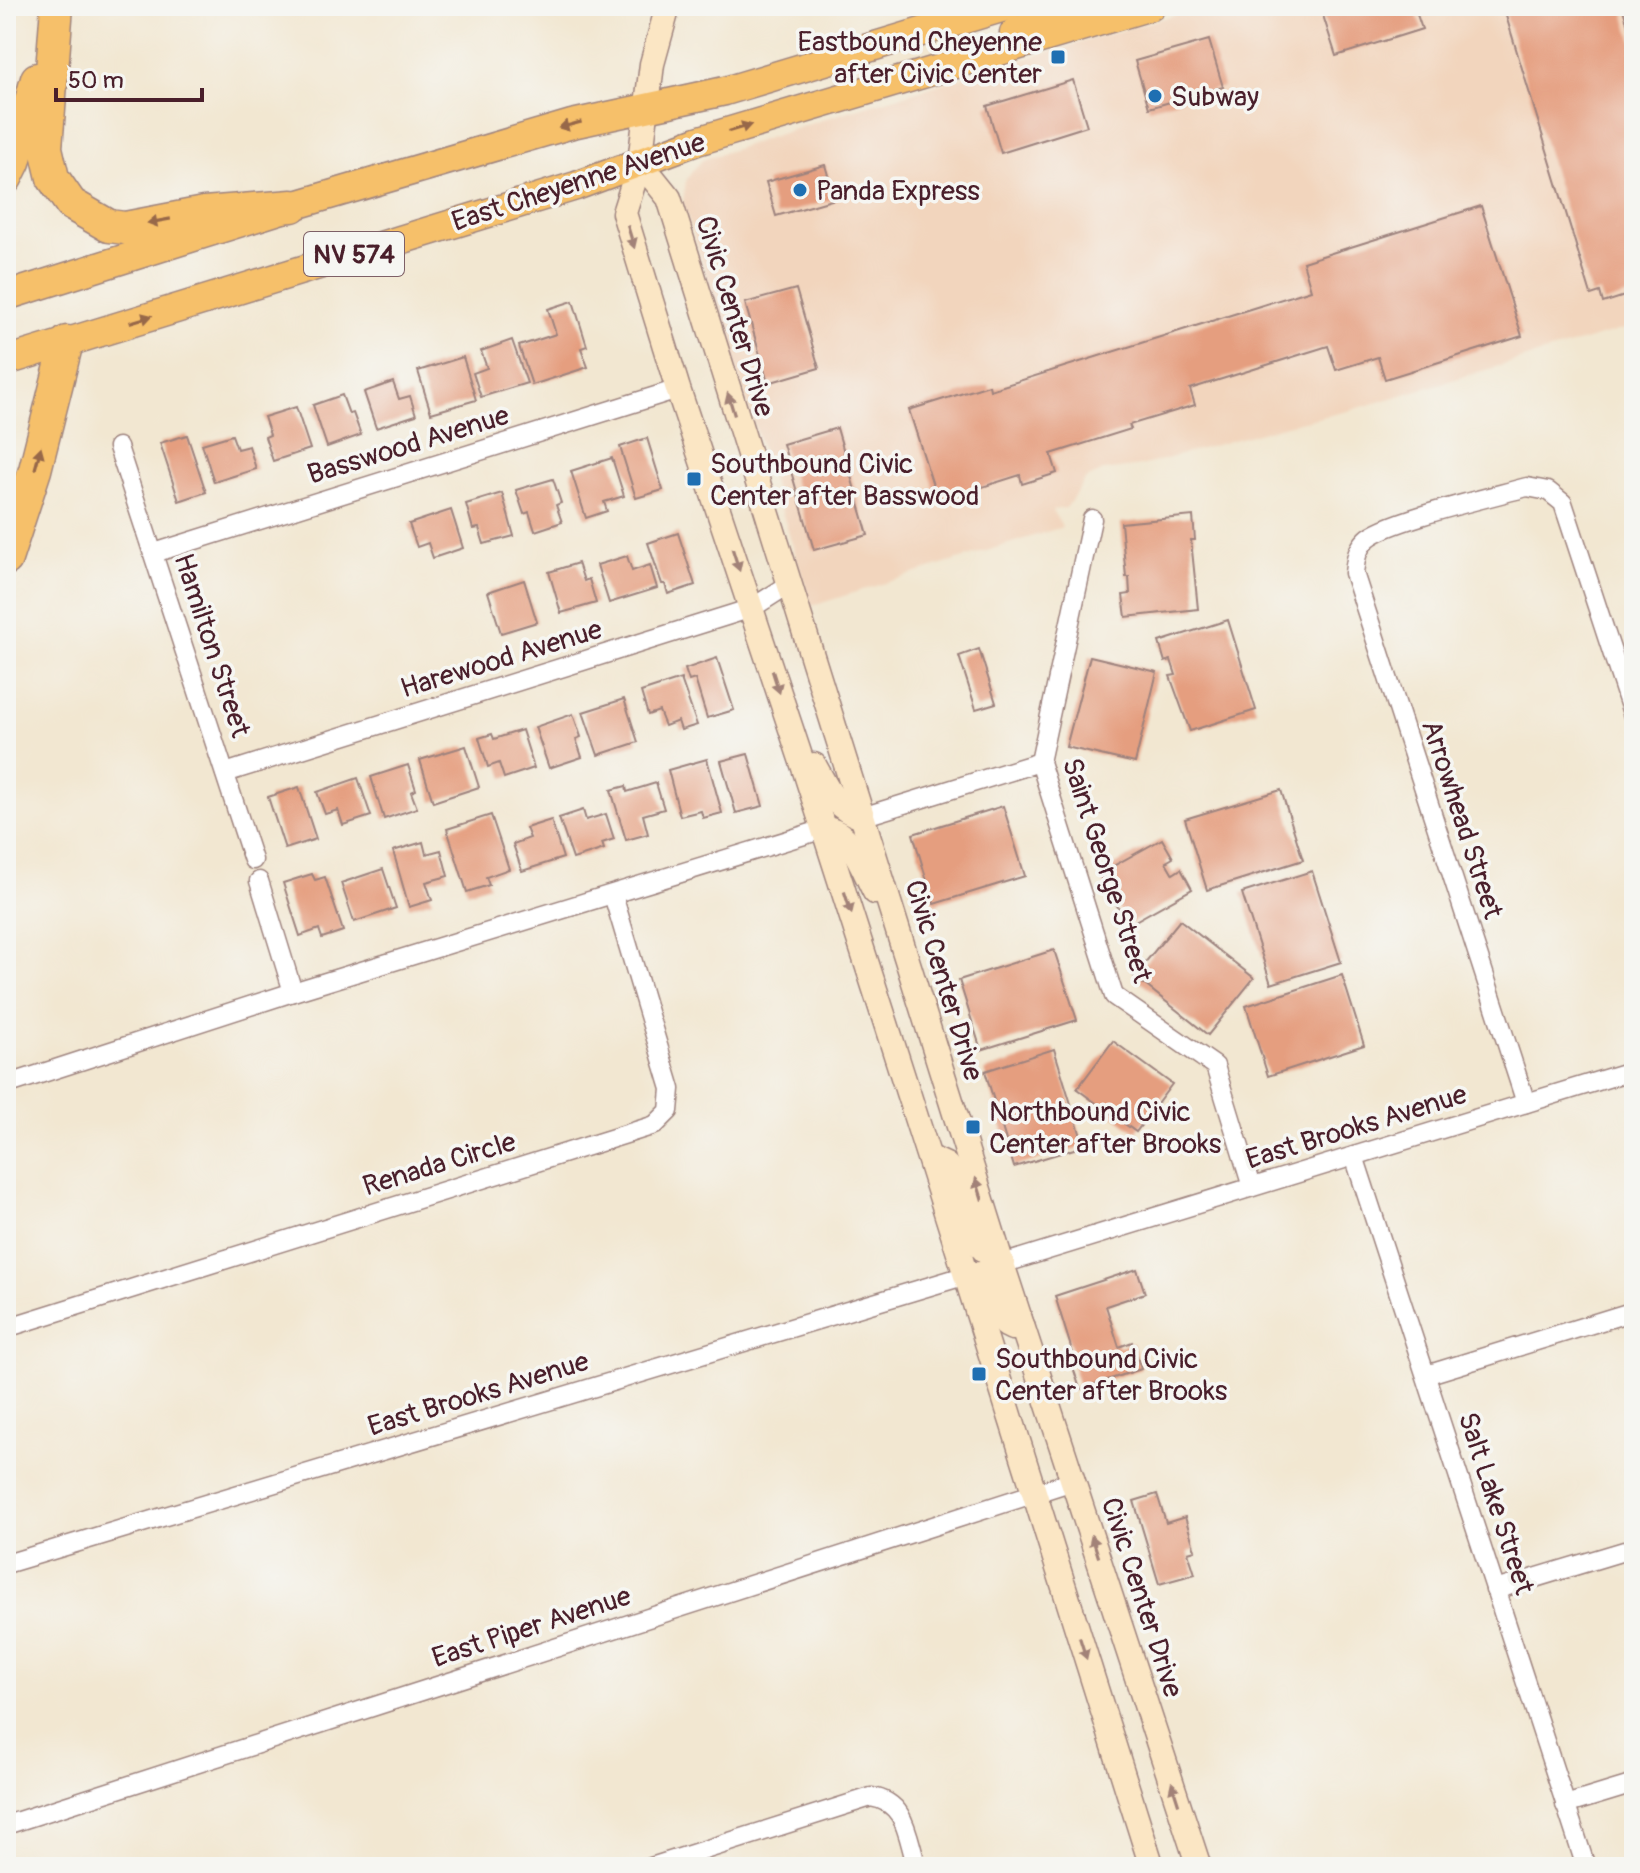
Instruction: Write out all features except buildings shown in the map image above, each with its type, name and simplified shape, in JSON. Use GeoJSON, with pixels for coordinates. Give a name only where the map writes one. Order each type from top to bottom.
{"type":"FeatureCollection","features":[{"type":"Feature","properties":{"kind":"highway"},"geometry":{"type":"LineString","coordinates":[[6,178],[14,162],[57,6]]}},
{"type":"Feature","properties":{"kind":"highway"},"geometry":{"type":"LineString","coordinates":[[57,6],[46,148],[53,178],[71,204],[101,222],[125,228],[204,213],[292,206]]}},
{"type":"Feature","properties":{"kind":"highway"},"geometry":{"type":"LineString","coordinates":[[6,559],[35,470],[67,342]]}},
{"type":"Feature","properties":{"kind":"main road"},"geometry":{"type":"LineString","coordinates":[[668,6],[652,64],[640,162],[624,213],[678,389],[789,721],[967,1275],[1152,1867]]}},
{"type":"Feature","properties":{"kind":"main road","name":"East Cheyenne Avenue"},"geometry":{"type":"LineString","coordinates":[[6,296],[292,206],[572,124],[725,91],[1008,6]]}},
{"type":"Feature","properties":{"kind":"main road"},"geometry":{"type":"LineString","coordinates":[[952,65],[1069,6]]}},
{"type":"Feature","properties":{"kind":"main road","name":"East Cheyenne Avenue"},"geometry":{"type":"LineString","coordinates":[[6,361],[576,186],[697,141],[952,65],[1103,14],[1151,6]]}},
{"type":"Feature","properties":{"kind":"main road","name":"Civic Center Drive"},"geometry":{"type":"LineString","coordinates":[[640,162],[669,198],[1002,1264],[1199,1867]]}},
{"type":"Feature","properties":{"kind":"main road"},"geometry":{"type":"LineString","coordinates":[[789,721],[838,805],[846,812],[862,817]]}},
{"type":"Feature","properties":{"kind":"main road"},"geometry":{"type":"LineString","coordinates":[[824,829],[834,829],[846,838],[902,942]]}},
{"type":"Feature","properties":{"kind":"main road"},"geometry":{"type":"LineString","coordinates":[[929,1158],[946,1165],[951,1172],[973,1238],[1002,1264]]}},
{"type":"Feature","properties":{"kind":"main road"},"geometry":{"type":"LineString","coordinates":[[967,1275],[981,1274],[987,1280],[1006,1325],[1012,1328],[1022,1325]]}},
{"type":"Feature","properties":{"kind":"street","name":"Basswood Avenue"},"geometry":{"type":"LineString","coordinates":[[154,553],[678,389]]}},
{"type":"Feature","properties":{"kind":"street","name":"Hamilton Street"},"geometry":{"type":"LineString","coordinates":[[118,447],[253,860]]}},
{"type":"Feature","properties":{"kind":"street","name":"Arrowhead Street"},"geometry":{"type":"LineString","coordinates":[[1526,1103],[1354,573],[1356,552],[1369,537],[1391,526],[1527,487],[1548,491],[1563,503],[1634,719]]}},
{"type":"Feature","properties":{"kind":"street","name":"Saint George Street"},"geometry":{"type":"LineString","coordinates":[[1092,519],[1040,762],[1114,996],[1215,1066],[1252,1187]]}},
{"type":"Feature","properties":{"kind":"street","name":"Harewood Avenue"},"geometry":{"type":"LineString","coordinates":[[225,773],[752,608],[788,585]]}},
{"type":"Feature","properties":{"kind":"street"},"geometry":{"type":"LineString","coordinates":[[862,817],[1040,762]]}},
{"type":"Feature","properties":{"kind":"street"},"geometry":{"type":"LineString","coordinates":[[6,1085],[293,992],[824,829]]}},
{"type":"Feature","properties":{"kind":"street"},"geometry":{"type":"LineString","coordinates":[[259,881],[293,992]]}},
{"type":"Feature","properties":{"kind":"street","name":"Renada Circle"},"geometry":{"type":"LineString","coordinates":[[6,1328],[655,1125],[669,1111],[671,1089],[613,895]]}},
{"type":"Feature","properties":{"kind":"street","name":"East Brooks Avenue"},"geometry":{"type":"LineString","coordinates":[[1002,1264],[1634,1070]]}},
{"type":"Feature","properties":{"kind":"street","name":"Salt Lake Street"},"geometry":{"type":"LineString","coordinates":[[1354,1156],[1586,1867]]}},
{"type":"Feature","properties":{"kind":"street","name":"East Brooks Avenue"},"geometry":{"type":"LineString","coordinates":[[6,1564],[967,1275]]}},
{"type":"Feature","properties":{"kind":"street"},"geometry":{"type":"LineString","coordinates":[[1426,1375],[1634,1311]]}},
{"type":"Feature","properties":{"kind":"street","name":"East Piper Avenue"},"geometry":{"type":"LineString","coordinates":[[6,1825],[1073,1481]]}},
{"type":"Feature","properties":{"kind":"street"},"geometry":{"type":"LineString","coordinates":[[1495,1590],[1634,1548]]}},
{"type":"Feature","properties":{"kind":"street"},"geometry":{"type":"LineString","coordinates":[[1565,1805],[1634,1784]]}},
{"type":"Feature","properties":{"kind":"street"},"geometry":{"type":"LineString","coordinates":[[651,1867],[871,1797],[886,1799],[899,1810],[917,1867]]}},
{"type":"Feature","properties":{"kind":"shaded area"},"geometry":{"type":"Polygon","coordinates":[[[1204,6],[1634,6],[1634,326],[1348,411],[1141,466],[1103,471],[1086,479],[1066,508],[1052,510],[1062,527],[812,606],[683,202],[686,181],[691,173],[702,160],[846,112],[1204,6]]]}},
{"type":"Feature","properties":{"kind":"place","name":"Eastbound Cheyenne after Civic Center"},"geometry":{"type":"Point","coordinates":[1058,57]}},
{"type":"Feature","properties":{"kind":"place","name":"Subway"},"geometry":{"type":"Point","coordinates":[1155,96]}},
{"type":"Feature","properties":{"kind":"place","name":"Panda Express"},"geometry":{"type":"Point","coordinates":[800,190]}},
{"type":"Feature","properties":{"kind":"place","name":"Southbound Civic Center after Basswood"},"geometry":{"type":"Point","coordinates":[694,479]}},
{"type":"Feature","properties":{"kind":"place","name":"Northbound Civic Center after Brooks"},"geometry":{"type":"Point","coordinates":[973,1127]}},
{"type":"Feature","properties":{"kind":"place","name":"Southbound Civic Center after Brooks"},"geometry":{"type":"Point","coordinates":[979,1374]}}]}
